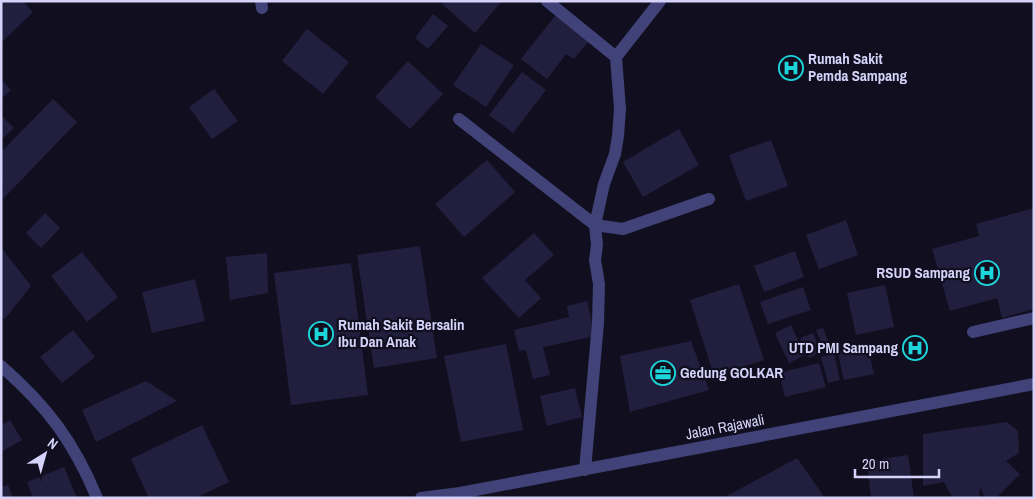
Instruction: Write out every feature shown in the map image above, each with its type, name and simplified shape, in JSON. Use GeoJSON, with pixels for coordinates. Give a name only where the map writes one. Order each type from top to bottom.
{"type":"FeatureCollection","features":[{"type":"Feature","properties":{"kind":"street"},"geometry":{"type":"LineString","coordinates":[[547,1],[616,57]]}},
{"type":"Feature","properties":{"kind":"street"},"geometry":{"type":"LineString","coordinates":[[585,470],[598,323],[599,284],[595,260],[597,245],[595,225],[604,184],[615,154],[618,136],[620,109],[616,57],[660,1]]}},
{"type":"Feature","properties":{"kind":"street"},"geometry":{"type":"LineString","coordinates":[[459,119],[595,225],[623,229],[709,199]]}},
{"type":"Feature","properties":{"kind":"street"},"geometry":{"type":"LineString","coordinates":[[973,332],[1034,318]]}},
{"type":"Feature","properties":{"kind":"street"},"geometry":{"type":"LineString","coordinates":[[1,366],[53,417],[72,448],[97,498]]}},
{"type":"Feature","properties":{"kind":"street","name":"Jalan Rajawali"},"geometry":{"type":"LineString","coordinates":[[421,498],[460,496],[585,470],[1034,384]]}},
{"type":"Feature","properties":{"kind":"building"},"geometry":{"type":"Polygon","coordinates":[[[1,1],[23,1],[33,12],[1,43],[1,1]]]}},
{"type":"Feature","properties":{"kind":"building"},"geometry":{"type":"Polygon","coordinates":[[[444,1],[502,1],[475,33],[442,4],[444,1]]]}},
{"type":"Feature","properties":{"kind":"building"},"geometry":{"type":"Polygon","coordinates":[[[558,12],[591,38],[574,59],[566,54],[547,79],[521,59],[558,12]]]}},
{"type":"Feature","properties":{"kind":"building"},"geometry":{"type":"Polygon","coordinates":[[[433,14],[448,26],[428,49],[415,38],[433,14]]]}},
{"type":"Feature","properties":{"kind":"building"},"geometry":{"type":"Polygon","coordinates":[[[307,29],[349,62],[323,94],[282,61],[307,29]]]}},
{"type":"Feature","properties":{"kind":"building"},"geometry":{"type":"Polygon","coordinates":[[[481,44],[514,65],[486,107],[453,85],[481,44]]]}},
{"type":"Feature","properties":{"kind":"building"},"geometry":{"type":"Polygon","coordinates":[[[408,61],[443,94],[410,129],[375,97],[408,61]]]}},
{"type":"Feature","properties":{"kind":"building"},"geometry":{"type":"Polygon","coordinates":[[[522,72],[546,90],[513,133],[489,115],[522,72]]]}},
{"type":"Feature","properties":{"kind":"building"},"geometry":{"type":"Polygon","coordinates":[[[1,79],[11,90],[1,99],[1,79]]]}},
{"type":"Feature","properties":{"kind":"building"},"geometry":{"type":"Polygon","coordinates":[[[214,89],[238,121],[212,139],[189,107],[214,89]]]}},
{"type":"Feature","properties":{"kind":"building"},"geometry":{"type":"Polygon","coordinates":[[[53,99],[77,122],[3,199],[1,152],[53,99]]]}},
{"type":"Feature","properties":{"kind":"building"},"geometry":{"type":"Polygon","coordinates":[[[1,115],[14,128],[1,140],[1,115]]]}},
{"type":"Feature","properties":{"kind":"building"},"geometry":{"type":"Polygon","coordinates":[[[679,129],[699,165],[643,197],[623,162],[679,129]]]}},
{"type":"Feature","properties":{"kind":"building"},"geometry":{"type":"Polygon","coordinates":[[[771,140],[788,186],[746,201],[729,155],[771,140]]]}},
{"type":"Feature","properties":{"kind":"building"},"geometry":{"type":"Polygon","coordinates":[[[487,160],[515,192],[464,237],[435,204],[487,160]]]}},
{"type":"Feature","properties":{"kind":"building","name":"RSUD Sampang"},"geometry":{"type":"Polygon","coordinates":[[[1034,208],[1034,309],[1002,318],[997,298],[950,311],[932,249],[979,236],[976,224],[1034,208]]]}},
{"type":"Feature","properties":{"kind":"building"},"geometry":{"type":"Polygon","coordinates":[[[45,213],[60,228],[41,248],[26,233],[45,213]]]}},
{"type":"Feature","properties":{"kind":"building"},"geometry":{"type":"Polygon","coordinates":[[[846,220],[858,255],[819,269],[806,235],[846,220]]]}},
{"type":"Feature","properties":{"kind":"building"},"geometry":{"type":"Polygon","coordinates":[[[534,233],[554,255],[525,280],[541,298],[519,318],[482,278],[534,233]]]}},
{"type":"Feature","properties":{"kind":"building","name":"Rumah Sakit Bersalin Ibu Dan Anak"},"geometry":{"type":"Polygon","coordinates":[[[420,246],[437,358],[374,368],[357,255],[420,246]]]}},
{"type":"Feature","properties":{"kind":"building"},"geometry":{"type":"Polygon","coordinates":[[[1,247],[31,286],[5,319],[1,316],[1,247]]]}},
{"type":"Feature","properties":{"kind":"building"},"geometry":{"type":"Polygon","coordinates":[[[795,251],[804,277],[764,292],[754,266],[795,251]]]}},
{"type":"Feature","properties":{"kind":"building"},"geometry":{"type":"Polygon","coordinates":[[[82,252],[118,297],[87,322],[51,276],[82,252]]]}},
{"type":"Feature","properties":{"kind":"building"},"geometry":{"type":"Polygon","coordinates":[[[267,253],[268,293],[230,300],[226,257],[267,253]]]}},
{"type":"Feature","properties":{"kind":"building","name":"Rumah Sakit Bersalin Ibu Dan Anak"},"geometry":{"type":"Polygon","coordinates":[[[351,263],[368,395],[291,405],[274,273],[351,263]]]}},
{"type":"Feature","properties":{"kind":"building"},"geometry":{"type":"Polygon","coordinates":[[[195,279],[205,321],[152,333],[142,292],[195,279]]]}},
{"type":"Feature","properties":{"kind":"building"},"geometry":{"type":"Polygon","coordinates":[[[739,284],[764,360],[714,376],[690,300],[739,284]]]}},
{"type":"Feature","properties":{"kind":"building"},"geometry":{"type":"Polygon","coordinates":[[[885,285],[894,327],[856,335],[847,293],[885,285]]]}},
{"type":"Feature","properties":{"kind":"building"},"geometry":{"type":"Polygon","coordinates":[[[803,287],[811,310],[768,324],[760,302],[803,287]]]}},
{"type":"Feature","properties":{"kind":"building"},"geometry":{"type":"Polygon","coordinates":[[[587,301],[595,336],[543,347],[550,375],[533,379],[526,350],[519,351],[514,330],[569,317],[567,306],[587,301]]]}},
{"type":"Feature","properties":{"kind":"building"},"geometry":{"type":"Polygon","coordinates":[[[791,325],[805,355],[789,363],[775,333],[791,325]]]}},
{"type":"Feature","properties":{"kind":"building"},"geometry":{"type":"Polygon","coordinates":[[[823,328],[831,348],[825,351],[816,330],[823,328]]]}},
{"type":"Feature","properties":{"kind":"building"},"geometry":{"type":"Polygon","coordinates":[[[73,330],[95,357],[62,383],[40,357],[73,330]]]}},
{"type":"Feature","properties":{"kind":"building"},"geometry":{"type":"Polygon","coordinates":[[[813,333],[821,352],[809,358],[800,338],[813,333]]]}},
{"type":"Feature","properties":{"kind":"building","name":"Gedung GOLKAR"},"geometry":{"type":"Polygon","coordinates":[[[691,341],[709,390],[630,412],[620,356],[691,341]]]}},
{"type":"Feature","properties":{"kind":"building"},"geometry":{"type":"Polygon","coordinates":[[[506,344],[523,430],[461,442],[444,356],[506,344]]]}},
{"type":"Feature","properties":{"kind":"building"},"geometry":{"type":"Polygon","coordinates":[[[867,344],[874,374],[844,380],[837,349],[867,344]]]}},
{"type":"Feature","properties":{"kind":"building"},"geometry":{"type":"Polygon","coordinates":[[[834,354],[840,380],[828,383],[821,357],[834,354]]]}},
{"type":"Feature","properties":{"kind":"building"},"geometry":{"type":"Polygon","coordinates":[[[819,363],[826,387],[785,397],[779,373],[819,363]]]}},
{"type":"Feature","properties":{"kind":"building"},"geometry":{"type":"Polygon","coordinates":[[[146,381],[177,401],[96,442],[82,410],[146,381]]]}},
{"type":"Feature","properties":{"kind":"building"},"geometry":{"type":"Polygon","coordinates":[[[575,388],[582,417],[547,426],[540,396],[575,388]]]}},
{"type":"Feature","properties":{"kind":"building"},"geometry":{"type":"Polygon","coordinates":[[[10,420],[22,440],[1,452],[1,425],[10,420]]]}},
{"type":"Feature","properties":{"kind":"building"},"geometry":{"type":"Polygon","coordinates":[[[1007,422],[1018,431],[1019,453],[1006,461],[1020,474],[996,498],[985,498],[980,487],[979,498],[953,498],[944,482],[923,486],[923,434],[1007,422]]]}},
{"type":"Feature","properties":{"kind":"building"},"geometry":{"type":"Polygon","coordinates":[[[202,425],[229,482],[195,498],[149,498],[131,459],[202,425]]]}},
{"type":"Feature","properties":{"kind":"building"},"geometry":{"type":"Polygon","coordinates":[[[908,455],[914,498],[871,498],[867,461],[908,455]]]}},
{"type":"Feature","properties":{"kind":"building"},"geometry":{"type":"Polygon","coordinates":[[[797,458],[825,498],[723,498],[797,458]]]}},
{"type":"Feature","properties":{"kind":"building"},"geometry":{"type":"Polygon","coordinates":[[[64,467],[77,498],[33,498],[27,482],[64,467]]]}},
{"type":"Feature","properties":{"kind":"building"},"geometry":{"type":"Polygon","coordinates":[[[8,485],[13,498],[1,498],[1,487],[8,485]]]}},
{"type":"Feature","properties":{"kind":"place","name":"Rumah Sakit Pemda Sampang"},"geometry":{"type":"Point","coordinates":[791,68]}},
{"type":"Feature","properties":{"kind":"place","name":"RSUD Sampang"},"geometry":{"type":"Point","coordinates":[987,273]}},
{"type":"Feature","properties":{"kind":"place","name":"Rumah Sakit Bersalin Ibu Dan Anak"},"geometry":{"type":"Point","coordinates":[321,334]}},
{"type":"Feature","properties":{"kind":"place","name":"UTD PMI Sampang"},"geometry":{"type":"Point","coordinates":[915,348]}},
{"type":"Feature","properties":{"kind":"place","name":"Gedung GOLKAR"},"geometry":{"type":"Point","coordinates":[663,373]}}]}
